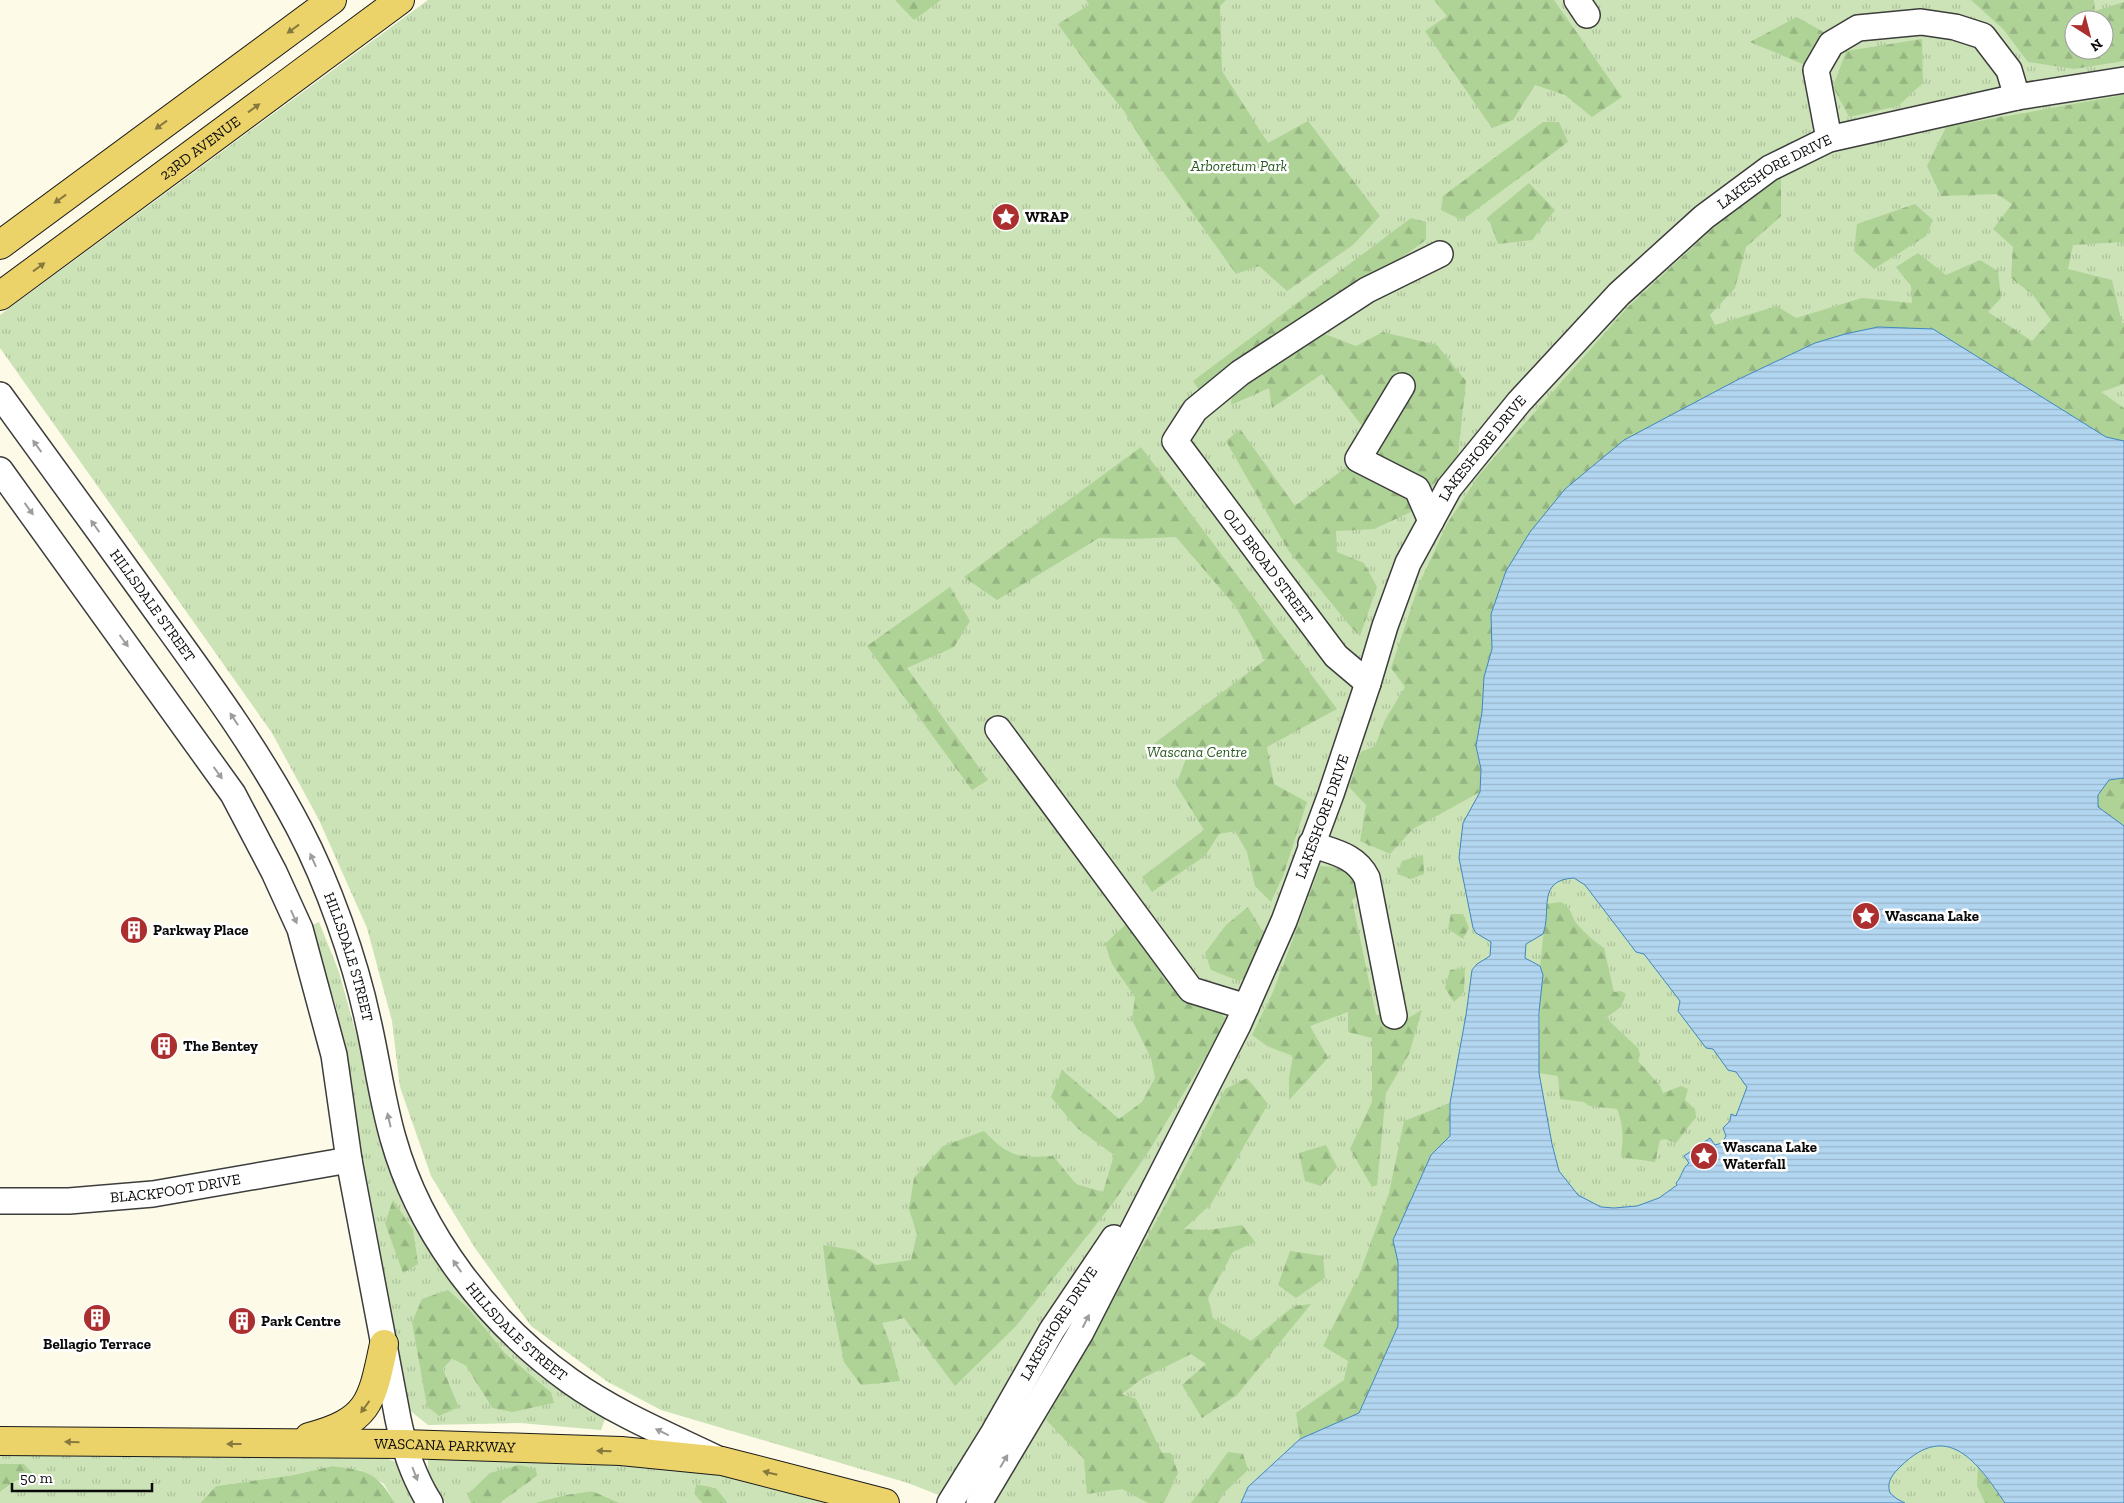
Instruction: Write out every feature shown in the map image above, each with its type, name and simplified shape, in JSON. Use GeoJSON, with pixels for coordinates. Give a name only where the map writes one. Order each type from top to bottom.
{"type":"FeatureCollection","features":[{"type":"Feature","properties":{"kind":"main road"},"geometry":{"type":"LineString","coordinates":[[0,244],[332,0]]}},
{"type":"Feature","properties":{"kind":"main road","name":"23RD AVENUE"},"geometry":{"type":"LineString","coordinates":[[0,296],[400,0]]}},
{"type":"Feature","properties":{"kind":"main road"},"geometry":{"type":"LineString","coordinates":[[283,1444],[326,1433],[347,1423],[360,1414],[368,1403],[375,1386],[384,1344]]}},
{"type":"Feature","properties":{"kind":"main road","name":"WASCANA PARKWAY"},"geometry":{"type":"LineString","coordinates":[[0,1442],[403,1444],[621,1451],[722,1461],[885,1503]]}},
{"type":"Feature","properties":{"kind":"main road"},"geometry":{"type":"LineString","coordinates":[[808,1483],[844,1503]]}},
{"type":"Feature","properties":{"kind":"street"},"geometry":{"type":"LineString","coordinates":[[1829,139],[1816,70],[1831,44],[1858,28],[1921,22],[1955,27],[1983,36],[2009,70],[2016,97]]}},
{"type":"Feature","properties":{"kind":"street","name":"LAKESHORE DRIVE"},"geometry":{"type":"LineString","coordinates":[[979,1503],[1081,1332],[1246,1007],[1284,921],[1331,794],[1368,684],[1385,626],[1408,562],[1449,488],[1519,402],[1618,294],[1704,217],[1770,168],[1829,139],[2016,97],[2124,80]]}},
{"type":"Feature","properties":{"kind":"street","name":"OLD BROAD STREET"},"geometry":{"type":"LineString","coordinates":[[1368,684],[1336,656],[1175,441],[1195,410],[1240,373],[1367,290],[1440,254]]}},
{"type":"Feature","properties":{"kind":"street"},"geometry":{"type":"LineString","coordinates":[[1402,386],[1358,459],[1418,489],[1431,522]]}},
{"type":"Feature","properties":{"kind":"street","name":"HILLSDALE STREET"},"geometry":{"type":"LineString","coordinates":[[0,396],[227,709],[263,764],[300,830],[325,886],[350,958],[368,1018],[394,1141],[412,1188],[434,1234],[466,1279],[495,1315],[539,1357],[573,1383],[610,1406],[722,1461]]}},
{"type":"Feature","properties":{"kind":"street"},"geometry":{"type":"LineString","coordinates":[[0,470],[233,794],[274,872],[300,929],[332,1047],[349,1160],[403,1444],[420,1488],[430,1503]]}},
{"type":"Feature","properties":{"kind":"street"},"geometry":{"type":"LineString","coordinates":[[998,729],[1192,990],[1246,1007]]}},
{"type":"Feature","properties":{"kind":"street"},"geometry":{"type":"LineString","coordinates":[[1311,844],[1352,859],[1362,867],[1368,878],[1394,1016]]}},
{"type":"Feature","properties":{"kind":"street","name":"LAKESHORE DRIVE"},"geometry":{"type":"LineString","coordinates":[[950,1503],[994,1432],[1052,1330],[1175,1149]]}},
{"type":"Feature","properties":{"kind":"street","name":"BLACKFOOT DRIVE"},"geometry":{"type":"LineString","coordinates":[[0,1201],[69,1201],[153,1194],[349,1160]]}},
{"type":"Feature","properties":{"kind":"green space","name":"Wascana Centre"},"geometry":{"type":"Polygon","coordinates":[[[428,0],[2124,0],[2124,1503],[959,1503],[908,1483],[661,1410],[608,1382],[531,1326],[475,1248],[431,1176],[400,1087],[392,1021],[367,928],[319,820],[272,733],[0,348],[0,315],[428,0]]]}},
{"type":"Feature","properties":{"kind":"green space"},"geometry":{"type":"Polygon","coordinates":[[[895,0],[941,0],[914,20],[895,0]]]}},
{"type":"Feature","properties":{"kind":"green space","name":"Arboretum Park"},"geometry":{"type":"Polygon","coordinates":[[[1086,0],[1226,0],[1220,6],[1222,71],[1268,143],[1308,121],[1380,216],[1353,245],[1287,291],[1259,266],[1236,274],[1149,152],[1124,111],[1093,73],[1058,24],[1089,5],[1086,0]]]}},
{"type":"Feature","properties":{"kind":"green space"},"geometry":{"type":"Polygon","coordinates":[[[1434,0],[1554,0],[1622,97],[1592,117],[1565,95],[1535,85],[1513,120],[1492,128],[1425,31],[1447,16],[1434,0]]]}},
{"type":"Feature","properties":{"kind":"green space"},"geometry":{"type":"Polygon","coordinates":[[[1971,0],[2094,0],[2095,10],[2064,10],[2064,60],[2114,60],[2114,10],[2098,10],[2124,2],[2124,61],[2074,69],[2028,62],[2003,29],[1971,0]]]}},
{"type":"Feature","properties":{"kind":"green space"},"geometry":{"type":"Polygon","coordinates":[[[1797,17],[1827,34],[1810,67],[1750,42],[1797,17]]]}},
{"type":"Feature","properties":{"kind":"green space"},"geometry":{"type":"Polygon","coordinates":[[[1922,39],[1923,83],[1898,106],[1849,117],[1833,87],[1846,51],[1922,39]]]}},
{"type":"Feature","properties":{"kind":"green space"},"geometry":{"type":"Polygon","coordinates":[[[2124,95],[2124,245],[2121,242],[2073,245],[2068,269],[2112,280],[2122,323],[2124,323],[2124,384],[2101,392],[2124,408],[2124,441],[2106,437],[1933,329],[1845,334],[1815,343],[1739,379],[1491,614],[1492,649],[1484,677],[1482,712],[1476,746],[1481,769],[1480,792],[1413,829],[1390,854],[1360,841],[1366,805],[1349,787],[1361,752],[1375,746],[1385,720],[1405,687],[1391,668],[1419,584],[1447,524],[1479,475],[1626,309],[1721,221],[1781,175],[1781,216],[1746,247],[1735,288],[1710,315],[1715,325],[1777,306],[1796,318],[1862,298],[1912,303],[1911,286],[1896,267],[1918,253],[1946,275],[1980,260],[1998,271],[2001,298],[1988,312],[2032,341],[2051,320],[2033,295],[2011,278],[2013,247],[1993,229],[2012,204],[1997,194],[1941,196],[1927,166],[1946,127],[2124,95]]]}},
{"type":"Feature","properties":{"kind":"green space"},"geometry":{"type":"Polygon","coordinates":[[[1543,122],[1559,122],[1568,142],[1462,220],[1441,210],[1443,196],[1543,122]]]}},
{"type":"Feature","properties":{"kind":"green space"},"geometry":{"type":"Polygon","coordinates":[[[1529,183],[1555,210],[1532,240],[1498,244],[1488,217],[1529,183]]]}},
{"type":"Feature","properties":{"kind":"green space"},"geometry":{"type":"Polygon","coordinates":[[[1915,204],[1933,220],[1926,236],[1874,269],[1854,251],[1857,224],[1915,204]]]}},
{"type":"Feature","properties":{"kind":"green space"},"geometry":{"type":"Polygon","coordinates":[[[1411,218],[1426,222],[1426,240],[1333,306],[1202,394],[1193,381],[1411,218]]]}},
{"type":"Feature","properties":{"kind":"green space"},"geometry":{"type":"Polygon","coordinates":[[[1317,331],[1356,346],[1383,332],[1437,345],[1466,381],[1458,455],[1411,512],[1374,529],[1336,531],[1337,552],[1364,563],[1377,587],[1360,636],[1288,550],[1226,441],[1240,429],[1295,506],[1349,465],[1352,461],[1345,457],[1363,427],[1322,374],[1272,408],[1269,388],[1231,405],[1232,391],[1317,331]]]}},
{"type":"Feature","properties":{"kind":"green space"},"geometry":{"type":"Polygon","coordinates":[[[1141,447],[1337,709],[1267,747],[1274,784],[1307,802],[1283,876],[1271,902],[1255,886],[1247,852],[1235,831],[1219,834],[1205,856],[1152,892],[1142,877],[1204,830],[1176,785],[1187,756],[1180,748],[1158,753],[1151,746],[1265,660],[1236,607],[1176,537],[1099,538],[997,600],[964,577],[1141,447]]]}},
{"type":"Feature","properties":{"kind":"green space"},"geometry":{"type":"Polygon","coordinates":[[[950,587],[970,621],[954,647],[907,668],[988,780],[972,790],[867,646],[950,587]]]}},
{"type":"Feature","properties":{"kind":"green space"},"geometry":{"type":"Polygon","coordinates":[[[2124,778],[2124,826],[2098,807],[2098,795],[2109,780],[2124,778]]]}},
{"type":"Feature","properties":{"kind":"green space"},"geometry":{"type":"Polygon","coordinates":[[[1423,855],[1424,874],[1411,879],[1397,874],[1402,861],[1423,855]]]}},
{"type":"Feature","properties":{"kind":"green space"},"geometry":{"type":"Polygon","coordinates":[[[1320,866],[1344,868],[1359,886],[1358,894],[1352,900],[1376,1015],[1385,1014],[1387,1022],[1408,1018],[1422,1010],[1409,1054],[1386,1093],[1377,1185],[1372,1187],[1350,1149],[1372,1102],[1372,1038],[1348,1032],[1348,1012],[1310,1026],[1328,1058],[1289,1100],[1289,1078],[1293,1056],[1267,1046],[1252,1035],[1273,992],[1320,866]]]}},
{"type":"Feature","properties":{"kind":"green space"},"geometry":{"type":"Polygon","coordinates":[[[1561,902],[1570,910],[1580,927],[1604,948],[1614,992],[1621,991],[1626,994],[1621,1007],[1606,1018],[1638,1048],[1640,1055],[1638,1061],[1660,1086],[1663,1093],[1681,1086],[1688,1089],[1685,1100],[1695,1109],[1696,1117],[1676,1143],[1665,1139],[1660,1140],[1655,1162],[1621,1157],[1621,1121],[1617,1109],[1589,1106],[1584,1102],[1560,1099],[1558,1076],[1539,1073],[1540,966],[1545,904],[1561,902]]]}},
{"type":"Feature","properties":{"kind":"green space"},"geometry":{"type":"Polygon","coordinates":[[[1248,907],[1264,934],[1245,977],[1239,981],[1211,970],[1205,953],[1226,925],[1248,907]]]}},
{"type":"Feature","properties":{"kind":"green space"},"geometry":{"type":"Polygon","coordinates":[[[1451,914],[1463,914],[1469,928],[1463,939],[1448,929],[1451,914]]]}},
{"type":"Feature","properties":{"kind":"green space"},"geometry":{"type":"Polygon","coordinates":[[[319,922],[339,972],[361,1051],[375,1125],[405,1210],[457,1291],[517,1353],[606,1416],[601,1430],[520,1423],[428,1425],[408,1409],[375,1235],[336,1006],[310,926],[319,922]],[[470,1310],[412,1322],[459,1407],[443,1369],[452,1359],[466,1366],[492,1408],[551,1392],[505,1353],[470,1310]]]}},
{"type":"Feature","properties":{"kind":"green space"},"geometry":{"type":"Polygon","coordinates":[[[1126,924],[1139,932],[1214,1004],[1226,1020],[1219,1034],[1149,1151],[1113,1203],[1016,1326],[955,1386],[904,1318],[882,1323],[890,1343],[900,1381],[861,1385],[844,1362],[827,1279],[823,1245],[854,1250],[876,1265],[911,1260],[917,1234],[909,1209],[914,1178],[943,1146],[984,1131],[1000,1146],[1015,1154],[1031,1157],[1053,1156],[1076,1184],[1103,1192],[1114,1155],[1077,1128],[1051,1097],[1062,1070],[1119,1119],[1142,1102],[1155,1078],[1151,1058],[1132,1020],[1135,997],[1112,964],[1105,944],[1126,924]]]}},
{"type":"Feature","properties":{"kind":"green space"},"geometry":{"type":"Polygon","coordinates":[[[1465,968],[1464,992],[1454,1002],[1445,988],[1450,970],[1465,968]]]}},
{"type":"Feature","properties":{"kind":"green space"},"geometry":{"type":"Polygon","coordinates":[[[1247,1078],[1268,1104],[1211,1204],[1184,1229],[1209,1230],[1242,1225],[1255,1242],[1233,1252],[1208,1298],[1213,1318],[1251,1341],[1294,1306],[1311,1304],[1237,1395],[1202,1418],[1182,1385],[1206,1364],[1191,1354],[1143,1378],[1122,1394],[1136,1399],[1162,1453],[1171,1453],[1178,1473],[1164,1503],[1148,1503],[1122,1489],[1087,1494],[1084,1459],[1046,1420],[1168,1200],[1225,1089],[1247,1078]]]}},
{"type":"Feature","properties":{"kind":"green space"},"geometry":{"type":"Polygon","coordinates":[[[1450,1103],[1450,1136],[1431,1155],[1393,1240],[1398,1262],[1398,1326],[1359,1413],[1300,1439],[1296,1413],[1344,1380],[1348,1361],[1323,1346],[1359,1275],[1389,1193],[1404,1121],[1450,1103]]]}},
{"type":"Feature","properties":{"kind":"green space"},"geometry":{"type":"Polygon","coordinates":[[[1326,1145],[1337,1167],[1321,1186],[1305,1181],[1299,1153],[1326,1145]]]}},
{"type":"Feature","properties":{"kind":"green space"},"geometry":{"type":"Polygon","coordinates":[[[393,1200],[413,1230],[418,1264],[403,1273],[385,1223],[393,1200]]]}},
{"type":"Feature","properties":{"kind":"green space"},"geometry":{"type":"Polygon","coordinates":[[[1290,1251],[1323,1256],[1325,1278],[1296,1298],[1278,1285],[1290,1251]]]}},
{"type":"Feature","properties":{"kind":"green space"},"geometry":{"type":"Polygon","coordinates":[[[448,1290],[470,1310],[505,1353],[551,1392],[554,1403],[512,1412],[492,1408],[466,1366],[452,1359],[443,1369],[459,1407],[439,1416],[427,1406],[412,1322],[422,1299],[448,1290]]]}},
{"type":"Feature","properties":{"kind":"green space"},"geometry":{"type":"Polygon","coordinates":[[[1228,1452],[1243,1454],[1248,1470],[1224,1493],[1218,1503],[1191,1503],[1228,1452]]]}},
{"type":"Feature","properties":{"kind":"green space"},"geometry":{"type":"Polygon","coordinates":[[[0,1453],[376,1454],[396,1462],[416,1503],[395,1503],[384,1484],[360,1470],[332,1466],[293,1475],[216,1486],[200,1503],[0,1503],[0,1492],[17,1481],[33,1475],[24,1465],[0,1464],[0,1453]]]}},
{"type":"Feature","properties":{"kind":"green space"},"geometry":{"type":"Polygon","coordinates":[[[428,1457],[578,1460],[677,1469],[775,1488],[824,1503],[728,1503],[716,1488],[696,1484],[694,1494],[702,1503],[620,1503],[592,1491],[565,1495],[534,1503],[500,1503],[537,1476],[467,1495],[471,1503],[445,1503],[428,1474],[428,1457]]]}},
{"type":"Feature","properties":{"kind":"green space"},"geometry":{"type":"Polygon","coordinates":[[[0,1464],[24,1464],[34,1475],[16,1481],[0,1492],[0,1464]]]}},
{"type":"Feature","properties":{"kind":"green space"},"geometry":{"type":"Polygon","coordinates":[[[519,1465],[536,1469],[537,1476],[500,1503],[471,1503],[467,1495],[490,1473],[519,1465]]]}},
{"type":"Feature","properties":{"kind":"green space"},"geometry":{"type":"Polygon","coordinates":[[[332,1466],[354,1469],[370,1474],[389,1493],[395,1503],[200,1503],[216,1486],[293,1475],[332,1466]]]}},
{"type":"Feature","properties":{"kind":"green space"},"geometry":{"type":"Polygon","coordinates":[[[1978,1467],[2005,1503],[1985,1503],[1977,1486],[1978,1467]]]}},
{"type":"Feature","properties":{"kind":"green space"},"geometry":{"type":"Polygon","coordinates":[[[696,1484],[716,1488],[728,1503],[702,1503],[694,1494],[696,1484]]]}},
{"type":"Feature","properties":{"kind":"green space"},"geometry":{"type":"Polygon","coordinates":[[[592,1491],[620,1503],[534,1503],[565,1495],[592,1491]]]}},
{"type":"Feature","properties":{"kind":"water","name":"Wascana Lake"},"geometry":{"type":"Polygon","coordinates":[[[1878,327],[1933,329],[2106,437],[2124,441],[2124,778],[2109,780],[2098,795],[2098,807],[2124,826],[2124,1503],[2005,1503],[1984,1473],[1972,1461],[1960,1452],[1947,1447],[1933,1447],[1918,1453],[1901,1466],[1891,1478],[1889,1485],[1890,1493],[1905,1503],[1241,1503],[1248,1487],[1300,1439],[1359,1413],[1398,1326],[1398,1262],[1393,1240],[1431,1155],[1450,1136],[1450,1103],[1472,970],[1477,964],[1490,956],[1491,942],[1476,933],[1473,928],[1459,858],[1463,823],[1480,792],[1481,769],[1476,746],[1482,712],[1484,677],[1492,649],[1491,614],[1506,571],[1530,532],[1565,489],[1624,440],[1739,379],[1815,343],[1878,327]],[[1574,878],[1562,880],[1554,884],[1548,898],[1543,934],[1526,944],[1525,958],[1540,966],[1543,975],[1539,1012],[1539,1073],[1559,1171],[1578,1195],[1601,1207],[1637,1206],[1659,1198],[1677,1185],[1676,1183],[1689,1163],[1684,1156],[1710,1138],[1715,1145],[1722,1143],[1726,1136],[1723,1128],[1730,1121],[1731,1114],[1736,1116],[1747,1087],[1736,1072],[1728,1070],[1713,1049],[1706,1048],[1678,1011],[1680,1001],[1644,954],[1636,952],[1585,885],[1574,878]]]}},
{"type":"Feature","properties":{"kind":"place","name":"WRAP"},"geometry":{"type":"Point","coordinates":[1006,217]}},
{"type":"Feature","properties":{"kind":"place","name":"Wascana Lake"},"geometry":{"type":"Point","coordinates":[1866,916]}},
{"type":"Feature","properties":{"kind":"place","name":"Parkway Place"},"geometry":{"type":"Point","coordinates":[134,930]}},
{"type":"Feature","properties":{"kind":"place","name":"The Bentey"},"geometry":{"type":"Point","coordinates":[164,1046]}},
{"type":"Feature","properties":{"kind":"place","name":"Wascana Lake Waterfall"},"geometry":{"type":"Point","coordinates":[1704,1156]}},
{"type":"Feature","properties":{"kind":"place","name":"Bellagio Terrace"},"geometry":{"type":"Point","coordinates":[97,1318]}},
{"type":"Feature","properties":{"kind":"place","name":"Park Centre"},"geometry":{"type":"Point","coordinates":[242,1321]}}]}
